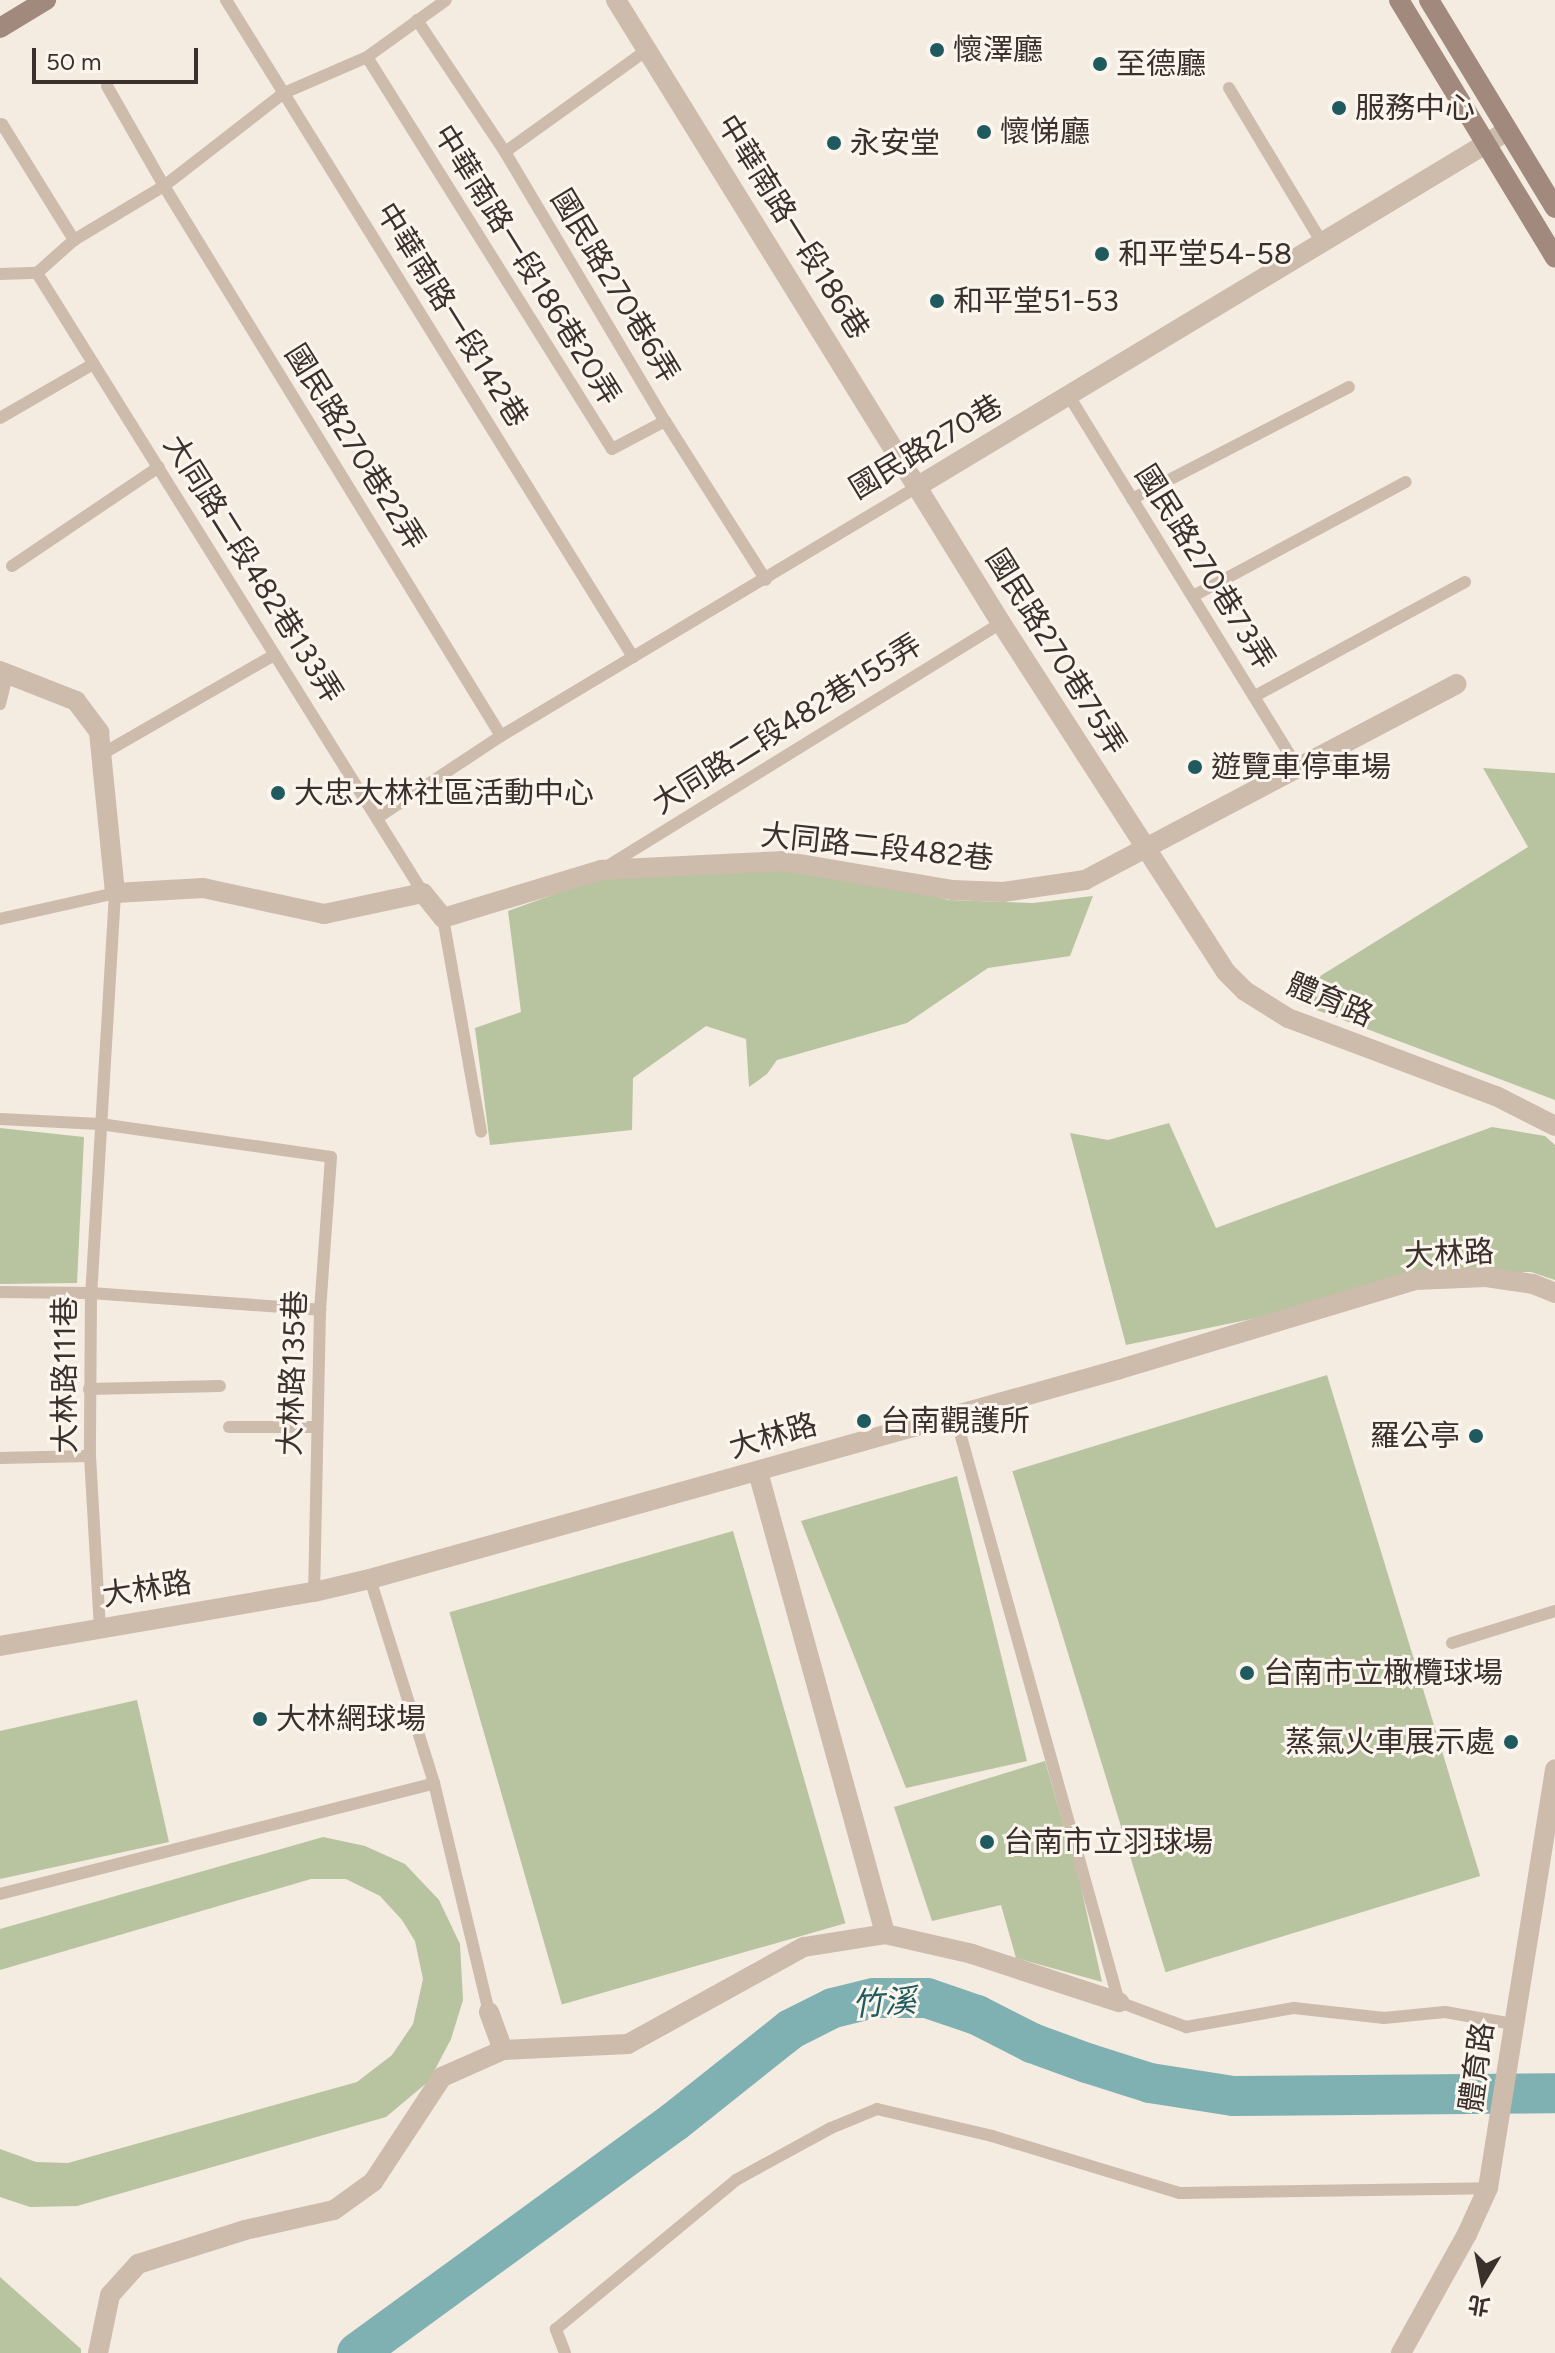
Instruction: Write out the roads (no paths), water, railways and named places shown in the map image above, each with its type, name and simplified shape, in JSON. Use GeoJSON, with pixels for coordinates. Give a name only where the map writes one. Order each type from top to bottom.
{"type":"FeatureCollection","features":[{"type":"Feature","properties":{"kind":"street"},"geometry":{"type":"LineString","coordinates":[[0,28],[46,0]]}},
{"type":"Feature","properties":{"kind":"street","name":"中華南路一段186巷"},"geometry":{"type":"LineString","coordinates":[[616,0],[918,486]]}},
{"type":"Feature","properties":{"kind":"street"},"geometry":{"type":"LineString","coordinates":[[1399,0],[1555,258]]}},
{"type":"Feature","properties":{"kind":"street"},"geometry":{"type":"LineString","coordinates":[[1429,0],[1555,208]]}},
{"type":"Feature","properties":{"kind":"street","name":"國民路270巷"},"geometry":{"type":"LineString","coordinates":[[918,486],[1507,131]]}},
{"type":"Feature","properties":{"kind":"street","name":"國民路270巷75弄"},"geometry":{"type":"LineString","coordinates":[[918,486],[1144,849]]}},
{"type":"Feature","properties":{"kind":"street"},"geometry":{"type":"LineString","coordinates":[[4,673],[76,701],[99,732],[115,893],[203,888],[324,914],[423,893],[443,918]]}},
{"type":"Feature","properties":{"kind":"street","name":"大同路二段482巷"},"geometry":{"type":"LineString","coordinates":[[443,918],[601,870],[782,861],[952,890],[1003,892],[1085,880],[1456,684]]}},
{"type":"Feature","properties":{"kind":"street","name":"體育路"},"geometry":{"type":"LineString","coordinates":[[1144,849],[1226,972],[1266,1006],[1311,1028],[1496,1096],[1555,1126]]}},
{"type":"Feature","properties":{"kind":"street","name":"大林路"},"geometry":{"type":"LineString","coordinates":[[0,1646],[314,1592],[370,1579],[758,1472],[1415,1280],[1486,1277],[1533,1284],[1555,1293]]}},
{"type":"Feature","properties":{"kind":"street"},"geometry":{"type":"LineString","coordinates":[[758,1472],[885,1934]]}},
{"type":"Feature","properties":{"kind":"street","name":"體育路"},"geometry":{"type":"LineString","coordinates":[[1401,2353],[1467,2234],[1488,2188],[1555,1769]]}},
{"type":"Feature","properties":{"kind":"street"},"geometry":{"type":"LineString","coordinates":[[98,2353],[110,2295],[138,2264],[245,2230],[334,2210],[373,2182],[442,2077],[503,2050],[628,2044],[804,1947],[885,1934],[972,1954],[1119,2002]]}},
{"type":"Feature","properties":{"kind":"street"},"geometry":{"type":"LineString","coordinates":[[489,2012],[503,2050]]}},
{"type":"Feature","properties":{"kind":"lane","name":"中華南路一段142巷"},"geometry":{"type":"LineString","coordinates":[[226,0],[633,657]]}},
{"type":"Feature","properties":{"kind":"lane"},"geometry":{"type":"LineString","coordinates":[[0,274],[37,273],[74,240],[164,186],[284,93],[367,57],[446,0]]}},
{"type":"Feature","properties":{"kind":"lane","name":"國民路270巷6弄"},"geometry":{"type":"LineString","coordinates":[[417,20],[505,152],[665,421],[766,580]]}},
{"type":"Feature","properties":{"kind":"lane"},"geometry":{"type":"LineString","coordinates":[[505,152],[647,50]]}},
{"type":"Feature","properties":{"kind":"lane","name":"中華南路一段186巷20弄"},"geometry":{"type":"LineString","coordinates":[[367,57],[612,449],[665,421]]}},
{"type":"Feature","properties":{"kind":"lane","name":"國民路270巷22弄"},"geometry":{"type":"LineString","coordinates":[[107,86],[164,186],[501,736]]}},
{"type":"Feature","properties":{"kind":"lane"},"geometry":{"type":"LineString","coordinates":[[1229,88],[1322,243]]}},
{"type":"Feature","properties":{"kind":"lane"},"geometry":{"type":"LineString","coordinates":[[2,124],[74,240]]}},
{"type":"Feature","properties":{"kind":"lane","name":"大同路二段482巷133弄"},"geometry":{"type":"LineString","coordinates":[[37,273],[423,893]]}},
{"type":"Feature","properties":{"kind":"lane"},"geometry":{"type":"LineString","coordinates":[[0,418],[93,364]]}},
{"type":"Feature","properties":{"kind":"lane"},"geometry":{"type":"LineString","coordinates":[[1132,499],[1349,387]]}},
{"type":"Feature","properties":{"kind":"lane","name":"國民路270巷73弄"},"geometry":{"type":"LineString","coordinates":[[1069,396],[1195,595],[1297,766]]}},
{"type":"Feature","properties":{"kind":"lane"},"geometry":{"type":"LineString","coordinates":[[12,566],[159,467]]}},
{"type":"Feature","properties":{"kind":"lane"},"geometry":{"type":"LineString","coordinates":[[1195,595],[1406,482]]}},
{"type":"Feature","properties":{"kind":"lane","name":"國民路270巷"},"geometry":{"type":"LineString","coordinates":[[377,818],[501,736],[766,580],[918,486]]}},
{"type":"Feature","properties":{"kind":"lane"},"geometry":{"type":"LineString","coordinates":[[1255,696],[1465,582]]}},
{"type":"Feature","properties":{"kind":"lane","name":"大同路二段482巷155弄"},"geometry":{"type":"LineString","coordinates":[[601,870],[1001,623]]}},
{"type":"Feature","properties":{"kind":"lane"},"geometry":{"type":"LineString","coordinates":[[102,754],[274,655]]}},
{"type":"Feature","properties":{"kind":"lane"},"geometry":{"type":"LineString","coordinates":[[0,704],[4,673]]}},
{"type":"Feature","properties":{"kind":"lane"},"geometry":{"type":"LineString","coordinates":[[0,919],[115,893]]}},
{"type":"Feature","properties":{"kind":"lane","name":"大林路111巷"},"geometry":{"type":"LineString","coordinates":[[100,1627],[89,1389],[91,1293],[115,893]]}},
{"type":"Feature","properties":{"kind":"lane"},"geometry":{"type":"LineString","coordinates":[[443,918],[481,1132]]}},
{"type":"Feature","properties":{"kind":"lane"},"geometry":{"type":"LineString","coordinates":[[0,1119],[100,1124]]}},
{"type":"Feature","properties":{"kind":"lane","name":"大林路135巷"},"geometry":{"type":"LineString","coordinates":[[100,1124],[331,1157],[320,1310],[314,1592]]}},
{"type":"Feature","properties":{"kind":"lane"},"geometry":{"type":"LineString","coordinates":[[0,1292],[91,1293],[320,1310]]}},
{"type":"Feature","properties":{"kind":"lane"},"geometry":{"type":"LineString","coordinates":[[89,1389],[220,1386]]}},
{"type":"Feature","properties":{"kind":"lane"},"geometry":{"type":"LineString","coordinates":[[955,1415],[1119,2002],[1186,2027],[1294,2008],[1384,2018],[1445,2012],[1513,2028]]}},
{"type":"Feature","properties":{"kind":"lane"},"geometry":{"type":"LineString","coordinates":[[229,1427],[316,1427]]}},
{"type":"Feature","properties":{"kind":"lane"},"geometry":{"type":"LineString","coordinates":[[0,1458],[90,1456]]}},
{"type":"Feature","properties":{"kind":"lane"},"geometry":{"type":"LineString","coordinates":[[370,1579],[434,1783],[489,2012]]}},
{"type":"Feature","properties":{"kind":"lane"},"geometry":{"type":"LineString","coordinates":[[1452,1643],[1555,1611]]}},
{"type":"Feature","properties":{"kind":"lane"},"geometry":{"type":"LineString","coordinates":[[0,1894],[434,1783]]}},
{"type":"Feature","properties":{"kind":"lane"},"geometry":{"type":"LineString","coordinates":[[565,2353],[556,2329],[736,2180],[831,2128],[877,2109],[992,2136],[1180,2193],[1488,2188]]}},
{"type":"Feature","properties":{"kind":"waterway","name":"竹溪"},"geometry":{"type":"LineString","coordinates":[[357,2353],[674,2122],[791,2029],[833,2008],[874,1998],[927,1998],[977,2015],[1032,2043],[1087,2063],[1150,2083],[1233,2096],[1555,2093]]}},
{"type":"Feature","properties":{"kind":"place","name":"懷澤廳"},"geometry":{"type":"Point","coordinates":[937,50]}},
{"type":"Feature","properties":{"kind":"place","name":"至德廳"},"geometry":{"type":"Point","coordinates":[1100,64]}},
{"type":"Feature","properties":{"kind":"place","name":"服務中心"},"geometry":{"type":"Point","coordinates":[1339,108]}},
{"type":"Feature","properties":{"kind":"place","name":"懷悌廳"},"geometry":{"type":"Point","coordinates":[984,132]}},
{"type":"Feature","properties":{"kind":"place","name":"永安堂"},"geometry":{"type":"Point","coordinates":[834,143]}},
{"type":"Feature","properties":{"kind":"place","name":"和平堂54-58"},"geometry":{"type":"Point","coordinates":[1102,254]}},
{"type":"Feature","properties":{"kind":"place","name":"和平堂51-53"},"geometry":{"type":"Point","coordinates":[937,301]}},
{"type":"Feature","properties":{"kind":"place","name":"遊覽車停車場"},"geometry":{"type":"Point","coordinates":[1195,767]}},
{"type":"Feature","properties":{"kind":"place","name":"大忠大林社區活動中心"},"geometry":{"type":"Point","coordinates":[278,793]}},
{"type":"Feature","properties":{"kind":"place","name":"台南觀護所"},"geometry":{"type":"Point","coordinates":[864,1421]}},
{"type":"Feature","properties":{"kind":"place","name":"羅公亭"},"geometry":{"type":"Point","coordinates":[1476,1436]}},
{"type":"Feature","properties":{"kind":"place","name":"台南市立橄欖球場"},"geometry":{"type":"Point","coordinates":[1247,1673]}},
{"type":"Feature","properties":{"kind":"place","name":"大林網球場"},"geometry":{"type":"Point","coordinates":[260,1719]}},
{"type":"Feature","properties":{"kind":"place","name":"蒸氣火車展示處"},"geometry":{"type":"Point","coordinates":[1511,1742]}},
{"type":"Feature","properties":{"kind":"place","name":"台南市立羽球場"},"geometry":{"type":"Point","coordinates":[987,1842]}}]}
